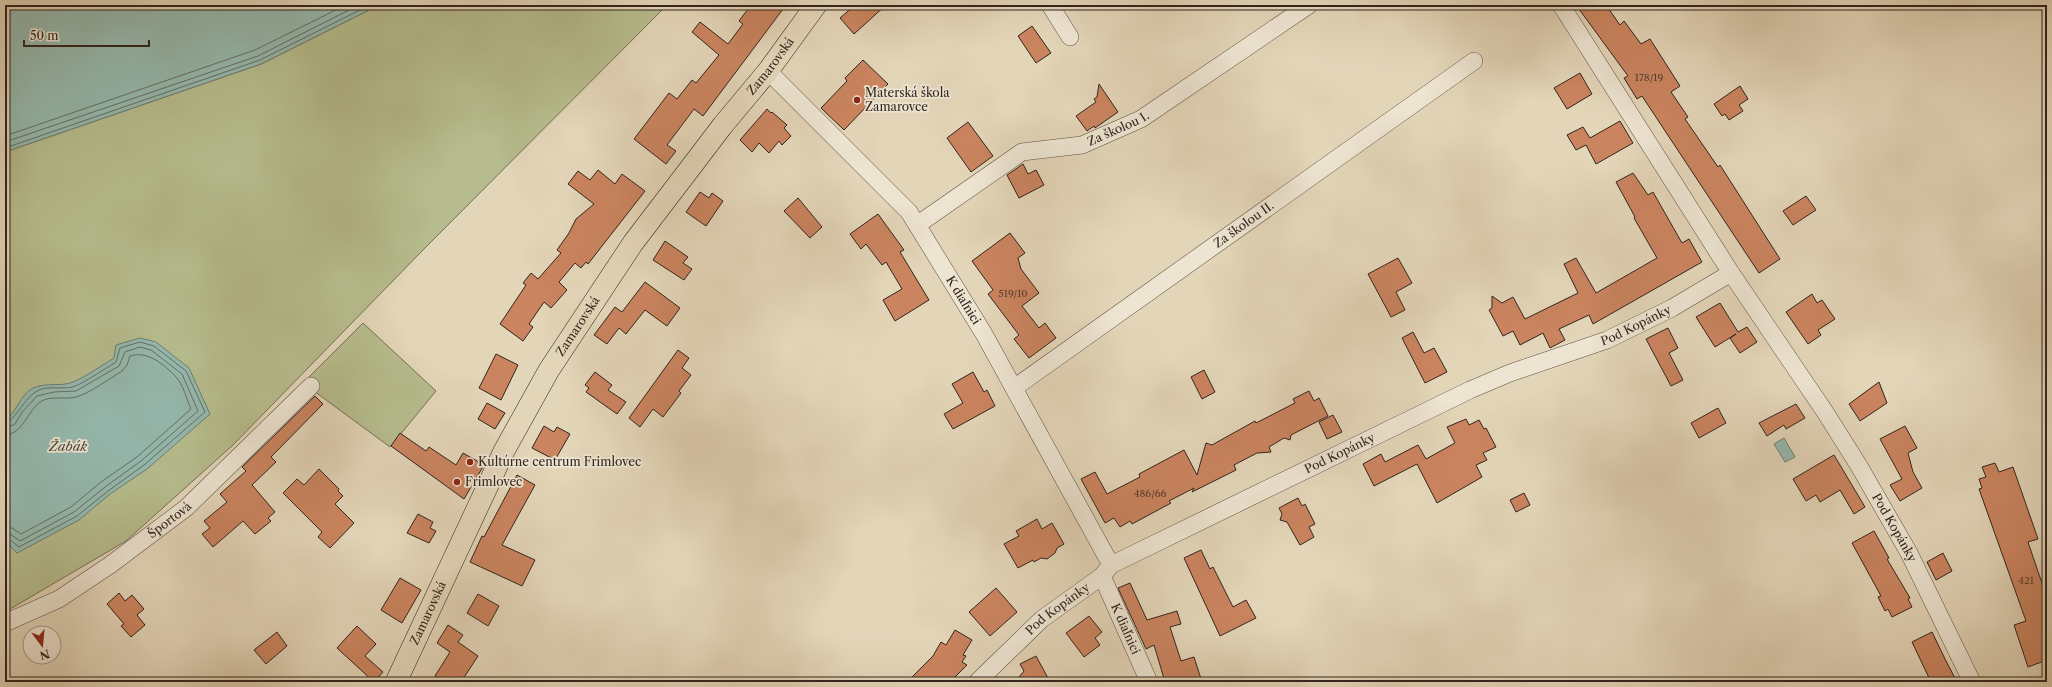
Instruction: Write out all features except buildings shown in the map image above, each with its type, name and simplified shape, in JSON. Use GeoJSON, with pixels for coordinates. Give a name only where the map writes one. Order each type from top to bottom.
{"type":"FeatureCollection","features":[{"type":"Feature","properties":{"kind":"main road","name":"Zamarovská"},"geometry":{"type":"LineString","coordinates":[[396,682],[504,451],[549,370],[633,243],[723,125],[768,71],[816,5]]}},
{"type":"Feature","properties":{"kind":"street"},"geometry":{"type":"LineString","coordinates":[[1050,5],[1070,37]]}},
{"type":"Feature","properties":{"kind":"street","name":"Za školou I."},"geometry":{"type":"LineString","coordinates":[[916,224],[1022,152],[1082,146],[1141,119],[1309,5]]}},
{"type":"Feature","properties":{"kind":"street","name":"Pod Kopánky"},"geometry":{"type":"LineString","coordinates":[[1561,5],[1731,273],[1826,412],[1859,466],[1909,553],[1969,676]]}},
{"type":"Feature","properties":{"kind":"street","name":"Za školou II."},"geometry":{"type":"LineString","coordinates":[[1014,388],[1474,61]]}},
{"type":"Feature","properties":{"kind":"street","name":"K diaľnici"},"geometry":{"type":"LineString","coordinates":[[768,71],[909,212],[984,334],[1014,388],[1106,570],[1149,682]]}},
{"type":"Feature","properties":{"kind":"street","name":"Pod Kopánky"},"geometry":{"type":"LineString","coordinates":[[976,682],[1042,619],[1106,570],[1470,390],[1510,372],[1607,340],[1672,308],[1731,273]]}},
{"type":"Feature","properties":{"kind":"street","name":"Športová"},"geometry":{"type":"LineString","coordinates":[[5,623],[59,599],[110,565],[186,508],[311,386]]}},
{"type":"Feature","properties":{"kind":"green space"},"geometry":{"type":"Polygon","coordinates":[[[379,5],[667,5],[421,252],[233,445],[126,541],[5,612],[5,152],[261,64],[379,5]]]}},
{"type":"Feature","properties":{"kind":"green space"},"geometry":{"type":"Polygon","coordinates":[[[363,323],[436,391],[390,447],[303,383],[363,323]]]}},
{"type":"Feature","properties":{"kind":"water"},"geometry":{"type":"Polygon","coordinates":[[[5,5],[379,5],[261,64],[5,152],[5,5]]]}},
{"type":"Feature","properties":{"kind":"water","name":"Žabák"},"geometry":{"type":"Polygon","coordinates":[[[140,338],[156,342],[189,368],[210,414],[147,469],[110,494],[79,520],[17,553],[5,541],[5,421],[9,418],[21,399],[33,388],[43,385],[64,384],[78,380],[114,358],[116,345],[140,338]]]}},
{"type":"Feature","properties":{"kind":"water"},"geometry":{"type":"Polygon","coordinates":[[[1784,438],[1795,457],[1785,462],[1774,444],[1784,438]]]}},
{"type":"Feature","properties":{"kind":"place","name":"Materská škola Zamarovce"},"geometry":{"type":"Point","coordinates":[857,100]}},
{"type":"Feature","properties":{"kind":"place","name":"Kultúrne centrum Frimlovec"},"geometry":{"type":"Point","coordinates":[470,462]}},
{"type":"Feature","properties":{"kind":"place","name":"Frimlovec"},"geometry":{"type":"Point","coordinates":[457,482]}}]}
